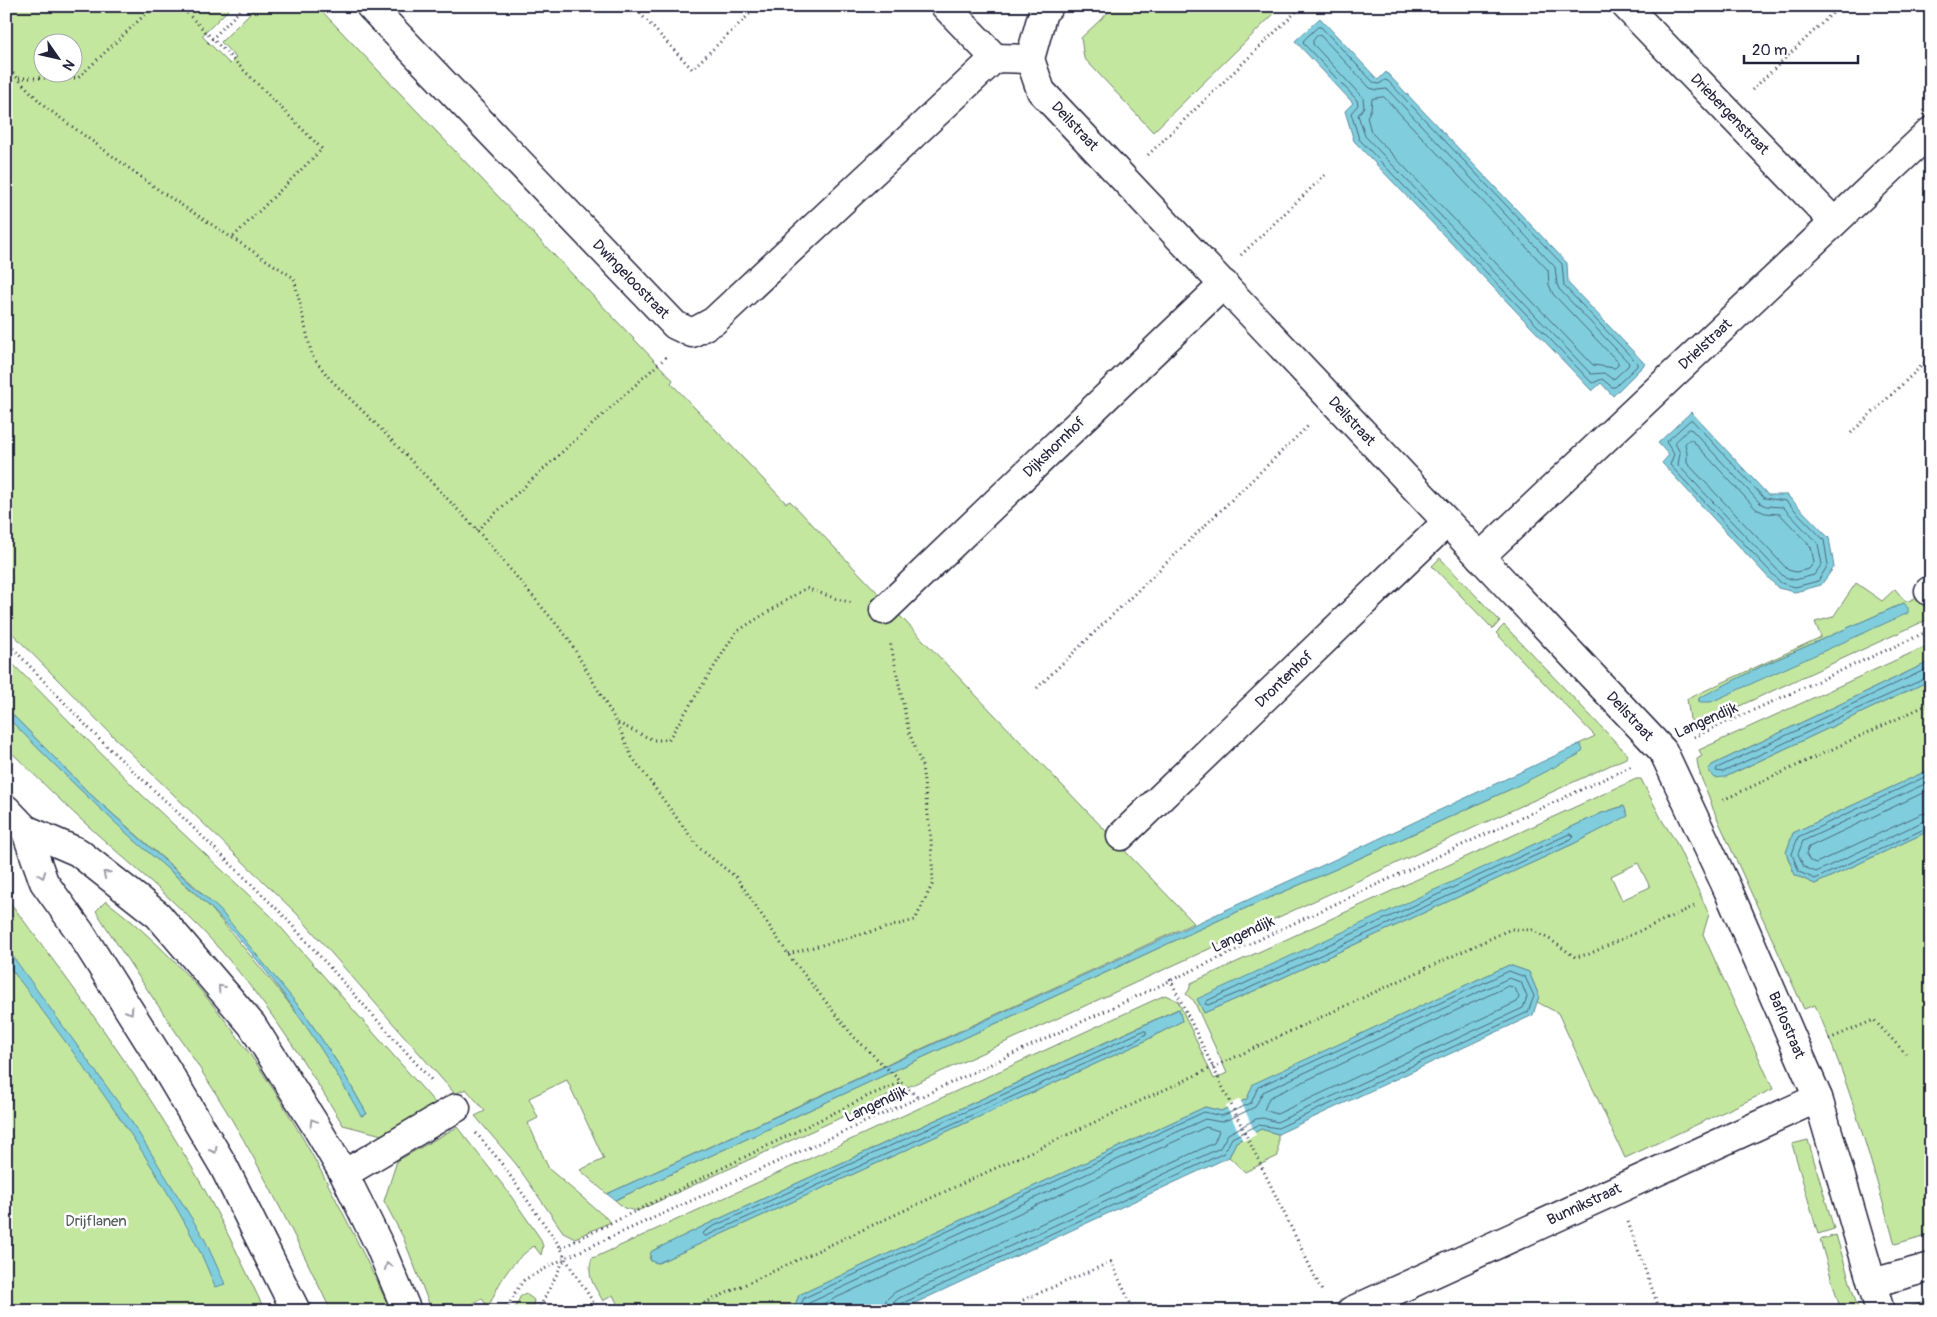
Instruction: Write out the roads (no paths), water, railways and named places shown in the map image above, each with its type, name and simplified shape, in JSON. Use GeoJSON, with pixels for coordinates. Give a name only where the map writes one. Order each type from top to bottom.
{"type":"FeatureCollection","features":[{"type":"Feature","properties":{"kind":"street","name":"Dwingeloostraat"},"geometry":{"type":"LineString","coordinates":[[370,6],[675,325],[692,332],[714,321],[995,58]]}},
{"type":"Feature","properties":{"kind":"street"},"geometry":{"type":"LineString","coordinates":[[946,6],[995,58],[1030,59],[1043,12],[1049,6]]}},
{"type":"Feature","properties":{"kind":"street","name":"Driebergenstraat"},"geometry":{"type":"LineString","coordinates":[[1626,6],[1834,222]]}},
{"type":"Feature","properties":{"kind":"street","name":"Deilstraat"},"geometry":{"type":"LineString","coordinates":[[1030,59],[1041,91],[1663,751]]}},
{"type":"Feature","properties":{"kind":"street","name":"Drielstraat"},"geometry":{"type":"LineString","coordinates":[[1480,557],[1931,130]]}},
{"type":"Feature","properties":{"kind":"street","name":"Dijkshornhof"},"geometry":{"type":"LineString","coordinates":[[884,610],[1220,281]]}},
{"type":"Feature","properties":{"kind":"street","name":"Drontenhof"},"geometry":{"type":"LineString","coordinates":[[1121,836],[1447,522]]}},
{"type":"Feature","properties":{"kind":"street","name":"Baflostraat"},"geometry":{"type":"LineString","coordinates":[[1663,751],[1728,890],[1818,1098],[1880,1311]]}},
{"type":"Feature","properties":{"kind":"street"},"geometry":{"type":"LineString","coordinates":[[6,809],[25,829],[78,852],[158,915],[252,1024],[344,1174],[380,1247],[407,1311]]}},
{"type":"Feature","properties":{"kind":"street"},"geometry":{"type":"LineString","coordinates":[[25,829],[44,882],[80,932],[165,1067],[223,1165],[296,1311]]}},
{"type":"Feature","properties":{"kind":"street","name":"Bunnikstraat"},"geometry":{"type":"LineString","coordinates":[[1351,1311],[1818,1098]]}},
{"type":"Feature","properties":{"kind":"street"},"geometry":{"type":"LineString","coordinates":[[344,1174],[456,1108]]}},
{"type":"Feature","properties":{"kind":"street"},"geometry":{"type":"LineString","coordinates":[[1872,1283],[1931,1268]]}},
{"type":"Feature","properties":{"kind":"water"},"geometry":{"type":"Polygon","coordinates":[[[1320,18],[1378,80],[1386,72],[1567,263],[1568,283],[1645,364],[1613,396],[1601,383],[1592,391],[1354,141],[1345,111],[1353,103],[1295,41],[1320,18]]]}},
{"type":"Feature","properties":{"kind":"water"},"geometry":{"type":"Polygon","coordinates":[[[1691,412],[1768,495],[1787,495],[1829,538],[1834,567],[1821,585],[1795,592],[1778,588],[1662,463],[1669,455],[1658,443],[1691,412]]]}},
{"type":"Feature","properties":{"kind":"water"},"geometry":{"type":"Polygon","coordinates":[[[1904,603],[1908,608],[1908,613],[1711,702],[1699,702],[1699,698],[1762,666],[1904,603]]]}},
{"type":"Feature","properties":{"kind":"water"},"geometry":{"type":"Polygon","coordinates":[[[1931,661],[1931,680],[1725,777],[1715,778],[1708,770],[1712,765],[1931,661]]]}},
{"type":"Feature","properties":{"kind":"water"},"geometry":{"type":"Polygon","coordinates":[[[6,708],[89,793],[220,910],[302,1010],[339,1065],[367,1114],[361,1116],[293,1007],[233,932],[202,899],[134,840],[53,764],[6,716],[6,708]]]}},
{"type":"Feature","properties":{"kind":"water"},"geometry":{"type":"Polygon","coordinates":[[[1580,744],[1583,750],[1578,755],[1513,788],[1230,915],[615,1200],[607,1194],[1302,875],[1580,744]]]}},
{"type":"Feature","properties":{"kind":"water"},"geometry":{"type":"Polygon","coordinates":[[[1931,769],[1931,830],[1815,884],[1795,875],[1786,853],[1793,833],[1931,769]]]}},
{"type":"Feature","properties":{"kind":"water"},"geometry":{"type":"Polygon","coordinates":[[[1624,806],[1628,816],[1573,844],[1245,995],[1204,1013],[1197,999],[1602,813],[1624,806]]]}},
{"type":"Feature","properties":{"kind":"water"},"geometry":{"type":"Polygon","coordinates":[[[6,947],[128,1116],[204,1238],[225,1284],[215,1287],[195,1242],[153,1169],[106,1098],[6,962],[6,947]]]}},
{"type":"Feature","properties":{"kind":"water"},"geometry":{"type":"Polygon","coordinates":[[[1509,965],[1529,972],[1539,996],[1533,1015],[1278,1134],[1261,1129],[1236,1142],[1229,1157],[898,1311],[793,1311],[799,1295],[1205,1107],[1221,1111],[1247,1099],[1253,1084],[1509,965]]]}},
{"type":"Feature","properties":{"kind":"water"},"geometry":{"type":"Polygon","coordinates":[[[1179,1009],[1182,1021],[1139,1044],[658,1263],[651,1261],[650,1254],[652,1251],[710,1223],[1179,1009]]]}},
{"type":"Feature","properties":{"kind":"park label","name":"Drijflanen"},"geometry":{"type":"Point","coordinates":[96,1221]}}]}
